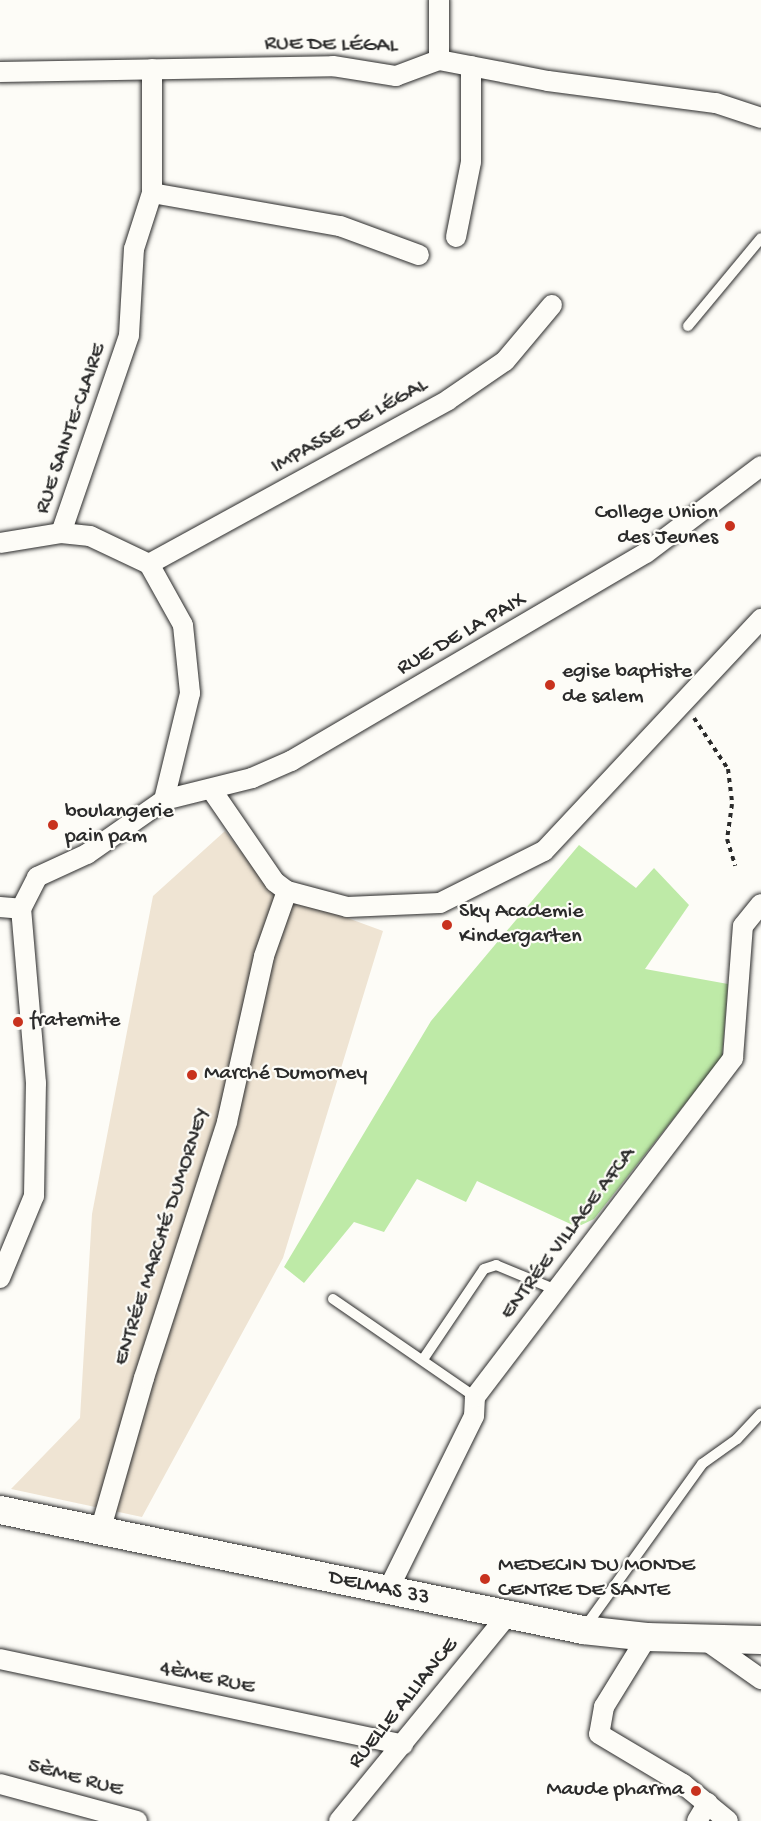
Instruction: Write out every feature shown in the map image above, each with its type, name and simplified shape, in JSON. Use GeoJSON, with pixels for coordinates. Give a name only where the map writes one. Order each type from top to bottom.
{"type":"FeatureCollection","features":[{"type":"Feature","properties":{"kind":"main road","name":"DELMAS 33"},"geometry":{"type":"LineString","coordinates":[[0,1510],[101,1528],[506,1617],[583,1630],[647,1637],[761,1640]]}},
{"type":"Feature","properties":{"kind":"street"},"geometry":{"type":"LineString","coordinates":[[439,0],[439,60],[548,81],[716,103],[761,118]]}},
{"type":"Feature","properties":{"kind":"street","name":"RUE DE LÉGAL"},"geometry":{"type":"LineString","coordinates":[[0,72],[333,66],[396,76],[439,60]]}},
{"type":"Feature","properties":{"kind":"street"},"geometry":{"type":"LineString","coordinates":[[456,237],[471,162],[471,66]]}},
{"type":"Feature","properties":{"kind":"street","name":"RUE SAINTE-CLAIRE"},"geometry":{"type":"LineString","coordinates":[[149,564],[90,536],[61,533],[129,336],[134,249],[152,193],[152,69]]}},
{"type":"Feature","properties":{"kind":"street"},"geometry":{"type":"LineString","coordinates":[[152,193],[340,226],[419,255]]}},
{"type":"Feature","properties":{"kind":"street","name":"IMPASSE DE LÉGAL"},"geometry":{"type":"LineString","coordinates":[[149,564],[448,400],[505,361],[552,305]]}},
{"type":"Feature","properties":{"kind":"street","name":"RUE DE LA PAIX"},"geometry":{"type":"LineString","coordinates":[[164,800],[211,789],[291,761],[507,637],[646,553],[761,466]]}},
{"type":"Feature","properties":{"kind":"street"},"geometry":{"type":"LineString","coordinates":[[0,543],[61,533]]}},
{"type":"Feature","properties":{"kind":"street"},"geometry":{"type":"LineString","coordinates":[[0,1278],[34,1196],[36,1083],[21,909],[37,877],[87,854],[164,800],[190,693],[183,625],[149,564]]}},
{"type":"Feature","properties":{"kind":"street"},"geometry":{"type":"LineString","coordinates":[[211,789],[275,882],[287,891],[347,907],[440,903],[544,851],[761,619]]}},
{"type":"Feature","properties":{"kind":"street","name":"ENTRÉE MARCHÉ DUMORNEY"},"geometry":{"type":"LineString","coordinates":[[101,1528],[144,1378],[227,1122],[264,956],[287,891]]}},
{"type":"Feature","properties":{"kind":"street","name":"ENTRÉE VILLAGE AFCA"},"geometry":{"type":"LineString","coordinates":[[388,1590],[474,1416],[475,1397],[733,1058],[742,926],[761,904]]}},
{"type":"Feature","properties":{"kind":"street"},"geometry":{"type":"LineString","coordinates":[[0,907],[21,909]]}},
{"type":"Feature","properties":{"kind":"street","name":"RUELLE ALLIANCE"},"geometry":{"type":"LineString","coordinates":[[339,1821],[506,1617]]}},
{"type":"Feature","properties":{"kind":"street"},"geometry":{"type":"LineString","coordinates":[[647,1637],[604,1707],[599,1734],[708,1803],[728,1821]]}},
{"type":"Feature","properties":{"kind":"street"},"geometry":{"type":"LineString","coordinates":[[703,1638],[761,1679]]}},
{"type":"Feature","properties":{"kind":"street","name":"4ÈME RUE"},"geometry":{"type":"LineString","coordinates":[[0,1659],[403,1745]]}},
{"type":"Feature","properties":{"kind":"street","name":"5ÈME RUE"},"geometry":{"type":"LineString","coordinates":[[0,1784],[137,1821]]}},
{"type":"Feature","properties":{"kind":"street"},"geometry":{"type":"LineString","coordinates":[[697,1821],[708,1803]]}},
{"type":"Feature","properties":{"kind":"lane"},"geometry":{"type":"LineString","coordinates":[[688,326],[761,238]]}},
{"type":"Feature","properties":{"kind":"lane"},"geometry":{"type":"LineString","coordinates":[[424,1358],[484,1269],[496,1265],[556,1290]]}},
{"type":"Feature","properties":{"kind":"lane"},"geometry":{"type":"LineString","coordinates":[[333,1299],[424,1358],[475,1397]]}},
{"type":"Feature","properties":{"kind":"lane"},"geometry":{"type":"LineString","coordinates":[[583,1630],[702,1464],[737,1439],[761,1413]]}},
{"type":"Feature","properties":{"kind":"path"},"geometry":{"type":"LineString","coordinates":[[681,704],[706,733],[728,769],[732,804],[727,839],[735,866]]}},
{"type":"Feature","properties":{"kind":"shaded area"},"geometry":{"type":"Polygon","coordinates":[[[225,831],[271,890],[383,931],[283,1258],[142,1517],[11,1489],[80,1418],[92,1214],[153,896],[225,831]]]}},
{"type":"Feature","properties":{"kind":"green space"},"geometry":{"type":"Polygon","coordinates":[[[579,845],[636,888],[654,868],[689,905],[645,969],[728,984],[722,1057],[594,1219],[577,1227],[477,1181],[466,1202],[417,1179],[384,1232],[354,1222],[304,1283],[284,1267],[431,1021],[579,845]]]}},
{"type":"Feature","properties":{"kind":"place","name":"College Union des Jeunes"},"geometry":{"type":"Point","coordinates":[730,526]}},
{"type":"Feature","properties":{"kind":"place","name":"egise baptiste de salem"},"geometry":{"type":"Point","coordinates":[550,685]}},
{"type":"Feature","properties":{"kind":"place","name":"boulangerie pain pam"},"geometry":{"type":"Point","coordinates":[53,825]}},
{"type":"Feature","properties":{"kind":"place","name":"Sky Academie Kindergarten"},"geometry":{"type":"Point","coordinates":[447,925]}},
{"type":"Feature","properties":{"kind":"place","name":"fraternite"},"geometry":{"type":"Point","coordinates":[18,1022]}},
{"type":"Feature","properties":{"kind":"place","name":"Marché Dumorney"},"geometry":{"type":"Point","coordinates":[192,1075]}},
{"type":"Feature","properties":{"kind":"place","name":"MEDECIN DU MONDE CENTRE DE SANTE"},"geometry":{"type":"Point","coordinates":[485,1579]}},
{"type":"Feature","properties":{"kind":"place","name":"Maude pharma"},"geometry":{"type":"Point","coordinates":[696,1791]}}]}
